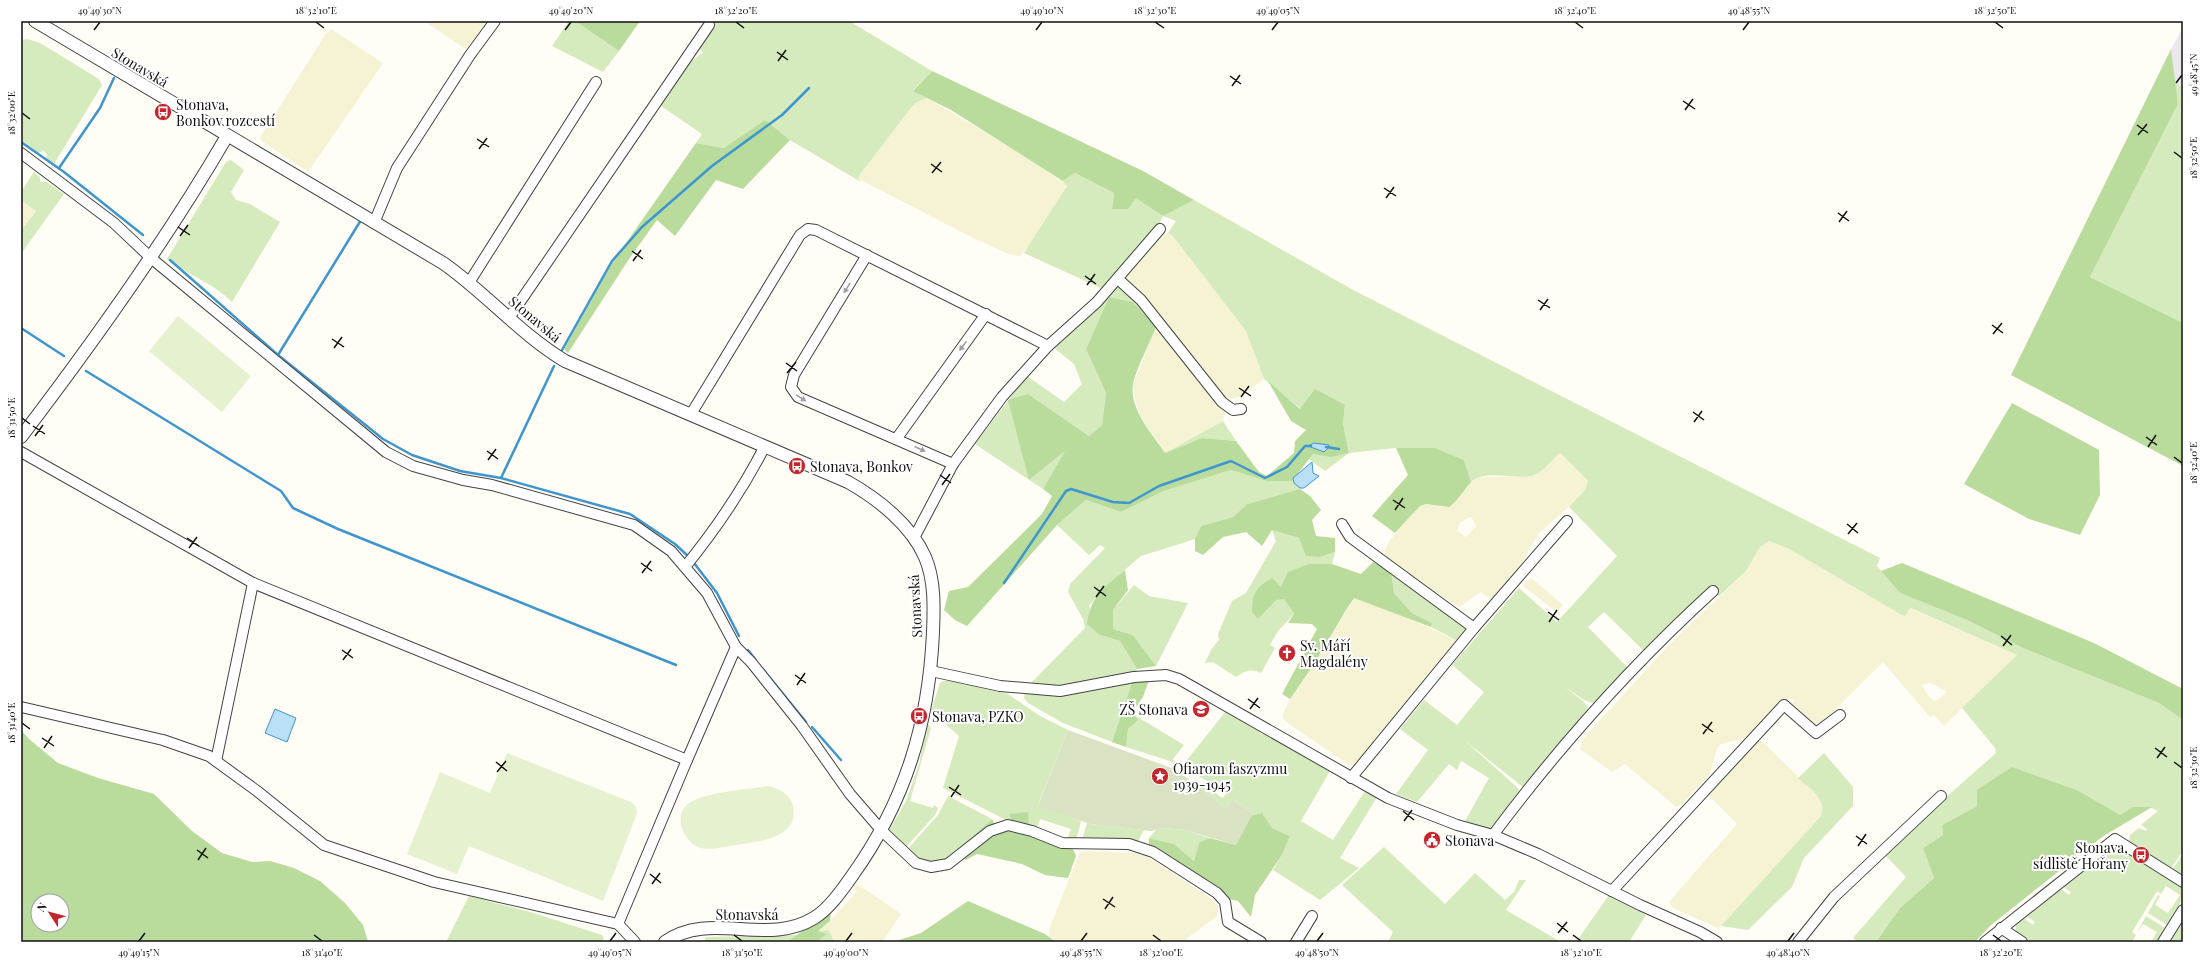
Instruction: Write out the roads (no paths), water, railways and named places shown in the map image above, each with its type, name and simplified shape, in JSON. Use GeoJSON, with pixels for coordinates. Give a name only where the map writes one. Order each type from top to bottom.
{"type":"FeatureCollection","features":[{"type":"Feature","properties":{"kind":"street","name":"Stonavská"},"geometry":{"type":"LineString","coordinates":[[35,21],[443,263],[470,281],[538,344],[565,361],[839,477],[862,490],[889,512],[914,538],[925,558],[931,584],[933,612],[931,671],[915,749],[901,791],[882,831],[843,889],[816,917],[797,927],[774,931],[700,928],[682,933],[665,942]]}},
{"type":"Feature","properties":{"kind":"street"},"geometry":{"type":"LineString","coordinates":[[374,222],[397,168],[470,55],[495,21]]}},
{"type":"Feature","properties":{"kind":"street"},"geometry":{"type":"LineString","coordinates":[[509,318],[709,26]]}},
{"type":"Feature","properties":{"kind":"street"},"geometry":{"type":"LineString","coordinates":[[470,281],[596,82]]}},
{"type":"Feature","properties":{"kind":"street"},"geometry":{"type":"LineString","coordinates":[[21,436],[78,362],[151,258],[194,192],[227,136]]}},
{"type":"Feature","properties":{"kind":"street"},"geometry":{"type":"LineString","coordinates":[[21,153],[114,223],[151,258],[386,452],[413,466],[463,480],[492,485],[634,525],[671,551],[707,592],[736,647],[751,662],[833,768],[850,794],[882,831],[916,863],[931,867],[948,864],[990,831],[1008,824],[1032,831],[1062,843],[1129,844],[1153,852],[1217,893],[1225,902],[1228,922],[1261,942]]}},
{"type":"Feature","properties":{"kind":"street"},"geometry":{"type":"LineString","coordinates":[[691,414],[800,235],[808,230],[816,230],[1048,346]]}},
{"type":"Feature","properties":{"kind":"street"},"geometry":{"type":"LineString","coordinates":[[914,538],[954,464],[1002,397],[1048,346],[1097,302],[1160,230]]}},
{"type":"Feature","properties":{"kind":"street"},"geometry":{"type":"LineString","coordinates":[[867,255],[794,375],[791,387],[798,398],[896,438],[954,464]]}},
{"type":"Feature","properties":{"kind":"street"},"geometry":{"type":"LineString","coordinates":[[1118,279],[1141,300],[1222,402],[1232,410],[1241,409]]}},
{"type":"Feature","properties":{"kind":"street"},"geometry":{"type":"LineString","coordinates":[[896,438],[986,314]]}},
{"type":"Feature","properties":{"kind":"street"},"geometry":{"type":"LineString","coordinates":[[685,567],[699,551],[751,474],[765,446]]}},
{"type":"Feature","properties":{"kind":"street"},"geometry":{"type":"LineString","coordinates":[[21,453],[253,583],[687,760]]}},
{"type":"Feature","properties":{"kind":"street"},"geometry":{"type":"LineString","coordinates":[[1351,778],[1474,628],[1567,521]]}},
{"type":"Feature","properties":{"kind":"street"},"geometry":{"type":"LineString","coordinates":[[1342,524],[1350,537],[1474,628]]}},
{"type":"Feature","properties":{"kind":"street"},"geometry":{"type":"LineString","coordinates":[[216,761],[253,583]]}},
{"type":"Feature","properties":{"kind":"street"},"geometry":{"type":"LineString","coordinates":[[1493,835],[1525,792],[1595,710],[1713,591]]}},
{"type":"Feature","properties":{"kind":"street"},"geometry":{"type":"LineString","coordinates":[[618,924],[736,647]]}},
{"type":"Feature","properties":{"kind":"street"},"geometry":{"type":"LineString","coordinates":[[931,671],[1000,686],[1060,691],[1134,677],[1166,675],[1180,679],[1388,798],[1457,825],[1493,835],[1538,854],[1612,891],[1700,932],[1717,942]]}},
{"type":"Feature","properties":{"kind":"street"},"geometry":{"type":"LineString","coordinates":[[1612,891],[1784,705],[1816,733],[1840,714]]}},
{"type":"Feature","properties":{"kind":"street"},"geometry":{"type":"LineString","coordinates":[[21,707],[163,740],[209,756],[324,845],[434,882],[618,924],[635,942]]}},
{"type":"Feature","properties":{"kind":"street"},"geometry":{"type":"LineString","coordinates":[[1798,942],[1834,897],[1941,796]]}},
{"type":"Feature","properties":{"kind":"street"},"geometry":{"type":"LineString","coordinates":[[1985,942],[2115,839],[2183,882]]}},
{"type":"Feature","properties":{"kind":"street"},"geometry":{"type":"LineString","coordinates":[[2163,942],[2183,910]]}},
{"type":"Feature","properties":{"kind":"street"},"geometry":{"type":"LineString","coordinates":[[1296,942],[1312,916]]}},
{"type":"Feature","properties":{"kind":"street"},"geometry":{"type":"LineString","coordinates":[[2001,928],[2022,942]]}},
{"type":"Feature","properties":{"kind":"water"},"geometry":{"type":"Polygon","coordinates":[[[1314,443],[1329,445],[1329,447],[1324,452],[1308,446],[1314,443]]]}},
{"type":"Feature","properties":{"kind":"water"},"geometry":{"type":"Polygon","coordinates":[[[1312,462],[1313,473],[1319,476],[1304,488],[1300,488],[1294,483],[1293,478],[1312,462]]]}},
{"type":"Feature","properties":{"kind":"water"},"geometry":{"type":"Polygon","coordinates":[[[275,709],[296,718],[287,742],[265,733],[275,709]]]}},
{"type":"Feature","properties":{"kind":"waterway"},"geometry":{"type":"LineString","coordinates":[[59,168],[100,108],[114,78]]}},
{"type":"Feature","properties":{"kind":"waterway"},"geometry":{"type":"LineString","coordinates":[[562,350],[612,261],[642,227],[712,166],[782,115],[809,88]]}},
{"type":"Feature","properties":{"kind":"waterway"},"geometry":{"type":"LineString","coordinates":[[21,142],[64,172],[143,235]]}},
{"type":"Feature","properties":{"kind":"waterway"},"geometry":{"type":"LineString","coordinates":[[278,355],[361,220]]}},
{"type":"Feature","properties":{"kind":"waterway"},"geometry":{"type":"LineString","coordinates":[[170,260],[278,355],[383,439],[412,455],[460,471],[501,478],[630,514],[675,544],[689,557]]}},
{"type":"Feature","properties":{"kind":"waterway"},"geometry":{"type":"LineString","coordinates":[[21,328],[64,356]]}},
{"type":"Feature","properties":{"kind":"waterway"},"geometry":{"type":"LineString","coordinates":[[501,478],[554,366]]}},
{"type":"Feature","properties":{"kind":"waterway"},"geometry":{"type":"LineString","coordinates":[[86,371],[281,491],[293,508],[338,529],[676,665]]}},
{"type":"Feature","properties":{"kind":"waterway"},"geometry":{"type":"LineString","coordinates":[[1004,583],[1066,491],[1071,489],[1113,502],[1129,503],[1159,486],[1231,461],[1265,478],[1287,467],[1305,446],[1311,446]]}},
{"type":"Feature","properties":{"kind":"waterway"},"geometry":{"type":"LineString","coordinates":[[1326,447],[1339,449]]}},
{"type":"Feature","properties":{"kind":"waterway"},"geometry":{"type":"LineString","coordinates":[[694,563],[717,593],[739,636]]}},
{"type":"Feature","properties":{"kind":"waterway"},"geometry":{"type":"LineString","coordinates":[[748,650],[755,659]]}},
{"type":"Feature","properties":{"kind":"waterway"},"geometry":{"type":"LineString","coordinates":[[762,668],[806,722]]}},
{"type":"Feature","properties":{"kind":"waterway"},"geometry":{"type":"LineString","coordinates":[[812,727],[841,760]]}},
{"type":"Feature","properties":{"kind":"place","name":"Stonava, Bonkov rozcestí"},"geometry":{"type":"Point","coordinates":[163,112]}},
{"type":"Feature","properties":{"kind":"place","name":"Stonava, Bonkov"},"geometry":{"type":"Point","coordinates":[797,466]}},
{"type":"Feature","properties":{"kind":"place","name":"Sv. Máří Magdalény"},"geometry":{"type":"Point","coordinates":[1287,653]}},
{"type":"Feature","properties":{"kind":"place","name":"ZŠ Stonava"},"geometry":{"type":"Point","coordinates":[1201,709]}},
{"type":"Feature","properties":{"kind":"place","name":"Stonava, PZKO"},"geometry":{"type":"Point","coordinates":[919,716]}},
{"type":"Feature","properties":{"kind":"place","name":"Ofiarom faszyzmu 1939-1945"},"geometry":{"type":"Point","coordinates":[1160,776]}},
{"type":"Feature","properties":{"kind":"place","name":"Stonava"},"geometry":{"type":"Point","coordinates":[1432,840]}},
{"type":"Feature","properties":{"kind":"place","name":"Stonava, sídliště Hořany"},"geometry":{"type":"Point","coordinates":[2141,855]}}]}
